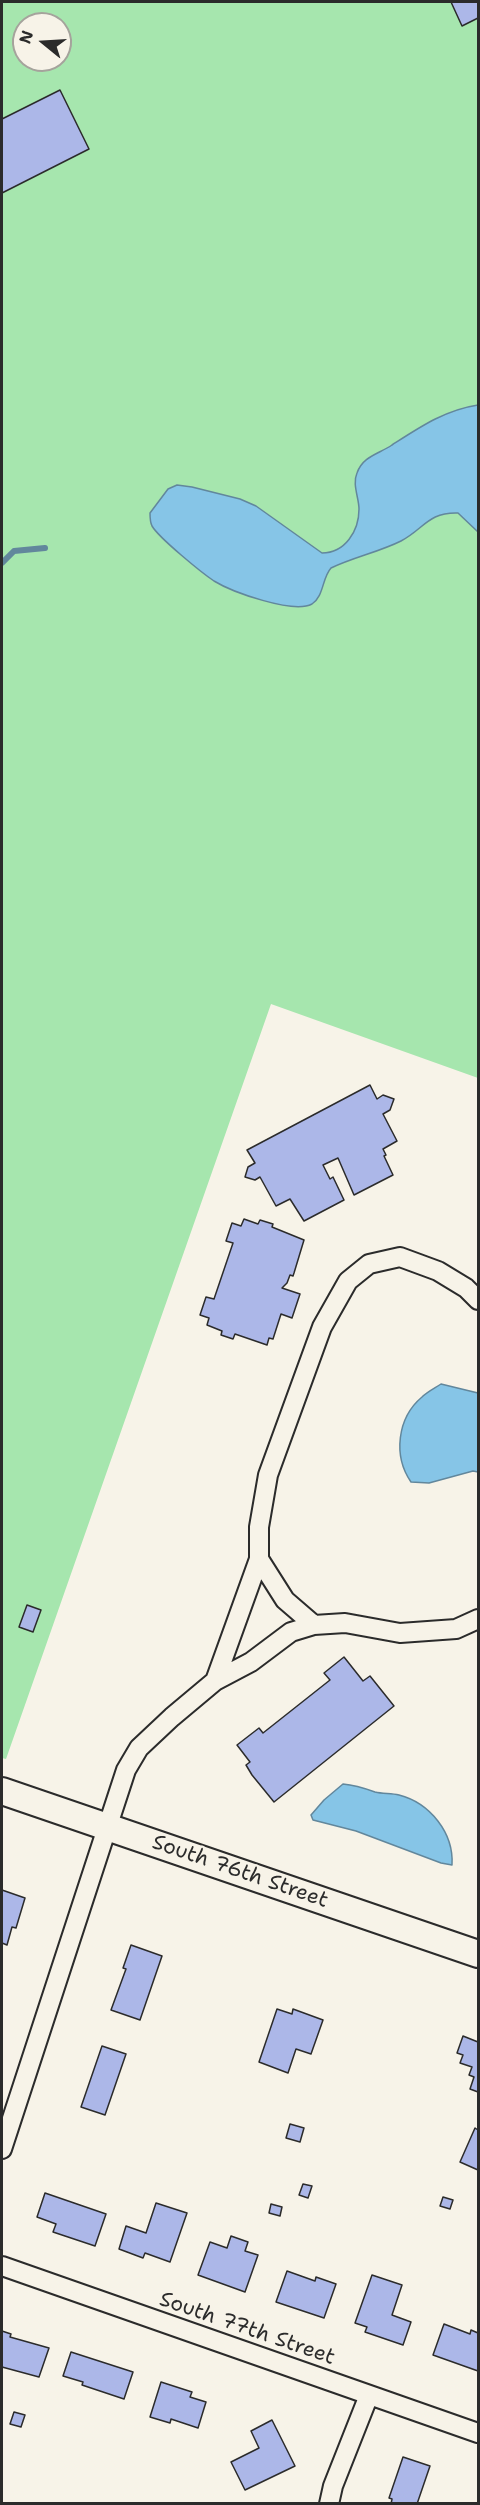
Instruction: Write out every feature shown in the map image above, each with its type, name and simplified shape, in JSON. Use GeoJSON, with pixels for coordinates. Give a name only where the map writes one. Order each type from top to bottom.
{"type":"FeatureCollection","features":[{"type":"Feature","properties":{"kind":"main road","name":"South 76th Street"},"geometry":{"type":"LineString","coordinates":[[2,1791],[478,1954]]}},
{"type":"Feature","properties":{"kind":"street"},"geometry":{"type":"LineString","coordinates":[[215,1681],[259,1559],[259,1527],[268,1475],[322,1327],[348,1281],[369,1264],[400,1257],[438,1271],[466,1288],[478,1300]]}},
{"type":"Feature","properties":{"kind":"street"},"geometry":{"type":"LineString","coordinates":[[259,1559],[285,1600],[314,1624]]}},
{"type":"Feature","properties":{"kind":"street"},"geometry":{"type":"LineString","coordinates":[[2,2149],[126,1770],[133,1756],[172,1717],[215,1681],[251,1662],[291,1632],[314,1624],[345,1623],[400,1634],[456,1629],[478,1619]]}},
{"type":"Feature","properties":{"kind":"street","name":"South 77th Street"},"geometry":{"type":"LineString","coordinates":[[2,2266],[478,2433]]}},
{"type":"Feature","properties":{"kind":"street"},"geometry":{"type":"LineString","coordinates":[[329,2504],[333,2486],[369,2395]]}},
{"type":"Feature","properties":{"kind":"green space"},"geometry":{"type":"Polygon","coordinates":[[[2,2],[478,2],[478,1078],[271,1004],[6,1759],[2,1758],[2,2]]]}},
{"type":"Feature","properties":{"kind":"water"},"geometry":{"type":"Polygon","coordinates":[[[478,405],[478,532],[458,513],[448,513],[433,518],[401,541],[331,568],[319,596],[312,604],[291,606],[277,604],[223,586],[181,555],[163,539],[151,524],[150,513],[168,489],[177,485],[192,487],[240,499],[256,506],[322,553],[330,552],[344,545],[356,525],[359,509],[355,486],[356,477],[363,463],[433,420],[466,407],[478,405]]]}},
{"type":"Feature","properties":{"kind":"water"},"geometry":{"type":"Polygon","coordinates":[[[441,1384],[478,1393],[478,1472],[473,1471],[429,1483],[411,1482],[405,1472],[400,1449],[403,1426],[414,1406],[424,1395],[441,1384]]]}},
{"type":"Feature","properties":{"kind":"water"},"geometry":{"type":"Polygon","coordinates":[[[343,1784],[378,1793],[399,1795],[421,1805],[438,1821],[444,1831],[452,1853],[452,1865],[356,1831],[313,1820],[311,1815],[343,1784]]]}},
{"type":"Feature","properties":{"kind":"building"},"geometry":{"type":"Polygon","coordinates":[[[451,2],[478,2],[478,18],[462,26],[451,2]]]}},
{"type":"Feature","properties":{"kind":"building"},"geometry":{"type":"Polygon","coordinates":[[[60,90],[89,149],[2,193],[2,119],[60,90]]]}},
{"type":"Feature","properties":{"kind":"building"},"geometry":{"type":"Polygon","coordinates":[[[370,1085],[377,1099],[383,1095],[394,1099],[390,1110],[383,1114],[397,1141],[383,1149],[393,1175],[354,1195],[338,1158],[323,1165],[330,1179],[333,1177],[344,1200],[304,1221],[290,1199],[276,1206],[260,1177],[255,1180],[245,1177],[248,1167],[255,1163],[247,1150],[370,1085]]]}},
{"type":"Feature","properties":{"kind":"building"},"geometry":{"type":"Polygon","coordinates":[[[244,1219],[258,1224],[260,1220],[273,1224],[272,1227],[304,1240],[293,1276],[290,1275],[282,1288],[300,1294],[292,1318],[281,1314],[273,1339],[269,1338],[267,1345],[235,1334],[233,1339],[221,1335],[222,1331],[207,1325],[209,1318],[200,1315],[206,1297],[214,1299],[233,1243],[226,1241],[232,1223],[241,1226],[244,1219]]]}},
{"type":"Feature","properties":{"kind":"building"},"geometry":{"type":"Polygon","coordinates":[[[27,1605],[41,1610],[33,1632],[19,1627],[27,1605]]]}},
{"type":"Feature","properties":{"kind":"building"},"geometry":{"type":"Polygon","coordinates":[[[344,1657],[363,1681],[370,1676],[394,1706],[274,1802],[252,1775],[246,1765],[250,1762],[237,1745],[259,1728],[263,1733],[330,1680],[324,1673],[344,1657]]]}},
{"type":"Feature","properties":{"kind":"building"},"geometry":{"type":"Polygon","coordinates":[[[2,1890],[25,1898],[16,1928],[12,1927],[7,1945],[2,1943],[2,1890]]]}},
{"type":"Feature","properties":{"kind":"building"},"geometry":{"type":"Polygon","coordinates":[[[131,1945],[162,1956],[140,2020],[111,2010],[126,1969],[123,1968],[131,1945]]]}},
{"type":"Feature","properties":{"kind":"building"},"geometry":{"type":"Polygon","coordinates":[[[277,2009],[292,2014],[293,2009],[323,2020],[311,2054],[296,2049],[288,2073],[259,2062],[277,2009]]]}},
{"type":"Feature","properties":{"kind":"building"},"geometry":{"type":"Polygon","coordinates":[[[463,2036],[478,2042],[478,2092],[470,2089],[474,2077],[469,2075],[472,2067],[460,2063],[463,2055],[457,2053],[463,2036]]]}},
{"type":"Feature","properties":{"kind":"building"},"geometry":{"type":"Polygon","coordinates":[[[102,2046],[126,2054],[105,2115],[81,2107],[102,2046]]]}},
{"type":"Feature","properties":{"kind":"building"},"geometry":{"type":"Polygon","coordinates":[[[290,2124],[304,2128],[300,2142],[286,2138],[290,2124]]]}},
{"type":"Feature","properties":{"kind":"building"},"geometry":{"type":"Polygon","coordinates":[[[475,2128],[478,2130],[478,2170],[460,2162],[475,2128]]]}},
{"type":"Feature","properties":{"kind":"building"},"geometry":{"type":"Polygon","coordinates":[[[303,2184],[312,2186],[308,2198],[299,2195],[303,2184]]]}},
{"type":"Feature","properties":{"kind":"building"},"geometry":{"type":"Polygon","coordinates":[[[45,2193],[106,2214],[95,2246],[53,2232],[56,2224],[37,2217],[45,2193]]]}},
{"type":"Feature","properties":{"kind":"building"},"geometry":{"type":"Polygon","coordinates":[[[443,2197],[453,2200],[450,2209],[440,2206],[443,2197]]]}},
{"type":"Feature","properties":{"kind":"building"},"geometry":{"type":"Polygon","coordinates":[[[156,2203],[187,2213],[170,2262],[145,2253],[143,2258],[119,2249],[126,2226],[146,2233],[156,2203]]]}},
{"type":"Feature","properties":{"kind":"building"},"geometry":{"type":"Polygon","coordinates":[[[271,2204],[282,2207],[280,2216],[269,2213],[271,2204]]]}},
{"type":"Feature","properties":{"kind":"building"},"geometry":{"type":"Polygon","coordinates":[[[231,2236],[248,2242],[245,2251],[258,2255],[245,2292],[198,2275],[210,2242],[227,2248],[231,2236]]]}},
{"type":"Feature","properties":{"kind":"building"},"geometry":{"type":"Polygon","coordinates":[[[287,2271],[315,2281],[316,2277],[336,2284],[324,2318],[276,2302],[287,2271]]]}},
{"type":"Feature","properties":{"kind":"building"},"geometry":{"type":"Polygon","coordinates":[[[372,2275],[402,2285],[392,2315],[411,2322],[403,2345],[365,2332],[367,2327],[355,2323],[372,2275]]]}},
{"type":"Feature","properties":{"kind":"building"},"geometry":{"type":"Polygon","coordinates":[[[444,2324],[470,2334],[471,2330],[478,2333],[478,2371],[433,2355],[444,2324]]]}},
{"type":"Feature","properties":{"kind":"building"},"geometry":{"type":"Polygon","coordinates":[[[2,2331],[11,2334],[10,2337],[49,2348],[39,2377],[2,2367],[2,2331]]]}},
{"type":"Feature","properties":{"kind":"building"},"geometry":{"type":"Polygon","coordinates":[[[71,2352],[133,2372],[124,2399],[63,2376],[71,2352]]]}},
{"type":"Feature","properties":{"kind":"building"},"geometry":{"type":"Polygon","coordinates":[[[161,2382],[192,2392],[190,2397],[206,2402],[198,2428],[171,2419],[170,2423],[150,2417],[161,2382]]]}},
{"type":"Feature","properties":{"kind":"building"},"geometry":{"type":"Polygon","coordinates":[[[14,2412],[25,2415],[21,2427],[10,2424],[14,2412]]]}},
{"type":"Feature","properties":{"kind":"building"},"geometry":{"type":"Polygon","coordinates":[[[272,2420],[295,2466],[245,2490],[231,2462],[259,2448],[251,2431],[272,2420]]]}},
{"type":"Feature","properties":{"kind":"building"},"geometry":{"type":"Polygon","coordinates":[[[403,2457],[430,2466],[417,2504],[391,2504],[392,2499],[389,2498],[403,2457]]]}},
{"type":"Feature","properties":{"kind":"waterway"},"geometry":{"type":"LineString","coordinates":[[2,563],[14,551],[45,548]]}}]}
